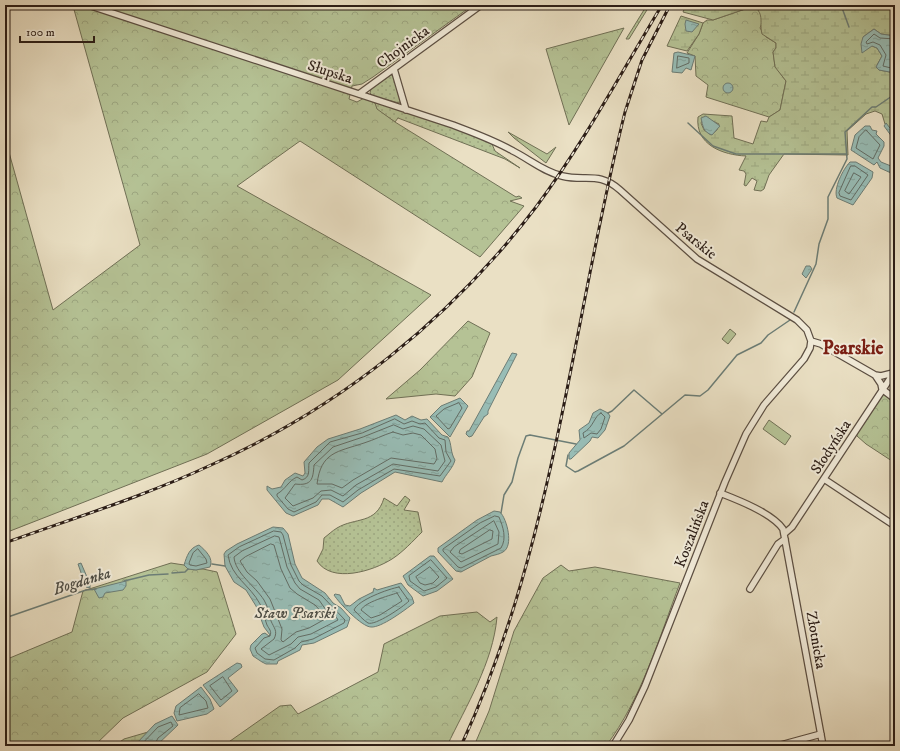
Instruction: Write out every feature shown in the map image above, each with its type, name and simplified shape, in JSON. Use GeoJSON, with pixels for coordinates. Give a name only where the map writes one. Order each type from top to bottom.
{"type":"FeatureCollection","features":[{"type":"Feature","properties":{"kind":"street","name":"Słupska"},"geometry":{"type":"LineString","coordinates":[[88,5],[359,94],[495,141],[558,176]]}},
{"type":"Feature","properties":{"kind":"street","name":"Chojnicka"},"geometry":{"type":"LineString","coordinates":[[359,94],[481,5]]}},
{"type":"Feature","properties":{"kind":"street"},"geometry":{"type":"LineString","coordinates":[[394,69],[406,110]]}},
{"type":"Feature","properties":{"kind":"street","name":"Psarskie"},"geometry":{"type":"LineString","coordinates":[[558,176],[594,177],[612,184],[697,259],[725,278],[797,320],[807,330],[811,341]]}},
{"type":"Feature","properties":{"kind":"street"},"geometry":{"type":"LineString","coordinates":[[811,341],[821,344],[875,376],[881,384],[882,389],[895,399]]}},
{"type":"Feature","properties":{"kind":"street","name":"Koszalińska"},"geometry":{"type":"LineString","coordinates":[[613,746],[629,720],[641,696],[734,459],[753,421],[804,359],[809,351],[811,341]]}},
{"type":"Feature","properties":{"kind":"street"},"geometry":{"type":"LineString","coordinates":[[875,376],[887,375],[894,372]]}},
{"type":"Feature","properties":{"kind":"street","name":"Słodyńska"},"geometry":{"type":"LineString","coordinates":[[785,536],[824,480],[894,372]]}},
{"type":"Feature","properties":{"kind":"street"},"geometry":{"type":"LineString","coordinates":[[824,480],[895,526]]}},
{"type":"Feature","properties":{"kind":"street","name":"Złotnicka"},"geometry":{"type":"LineString","coordinates":[[720,493],[774,519],[780,525],[785,536],[823,746]]}},
{"type":"Feature","properties":{"kind":"street"},"geometry":{"type":"LineString","coordinates":[[750,589],[778,544],[785,536]]}},
{"type":"Feature","properties":{"kind":"street"},"geometry":{"type":"LineString","coordinates":[[777,746],[821,734]]}},
{"type":"Feature","properties":{"kind":"green space"},"geometry":{"type":"Polygon","coordinates":[[[70,5],[473,5],[373,77],[362,84],[352,86],[349,99],[357,102],[364,98],[375,103],[377,109],[395,122],[516,197],[519,196],[522,198],[510,201],[524,206],[480,257],[300,141],[237,186],[431,295],[338,380],[207,454],[5,533],[5,138],[53,310],[140,245],[73,6],[70,5]]]}},
{"type":"Feature","properties":{"kind":"green space"},"geometry":{"type":"Polygon","coordinates":[[[647,5],[650,5],[629,39],[626,39],[647,5]]]}},
{"type":"Feature","properties":{"kind":"green space"},"geometry":{"type":"Polygon","coordinates":[[[686,5],[895,5],[895,36],[881,34],[874,29],[863,37],[872,46],[877,48],[882,56],[877,65],[879,70],[895,73],[895,119],[890,128],[885,124],[882,114],[875,111],[866,114],[847,131],[848,155],[784,154],[769,175],[764,189],[761,191],[754,190],[757,181],[752,178],[746,186],[744,185],[746,174],[744,171],[739,170],[746,156],[720,151],[712,147],[701,135],[698,127],[698,117],[703,114],[732,116],[734,138],[753,144],[761,121],[767,122],[769,117],[780,110],[786,81],[775,67],[773,52],[776,48],[776,43],[762,34],[761,16],[754,6],[713,20],[683,12],[686,5]],[[704,117],[701,123],[704,130],[711,135],[717,130],[719,124],[704,117]]]}},
{"type":"Feature","properties":{"kind":"green space"},"geometry":{"type":"Polygon","coordinates":[[[754,6],[762,16],[760,28],[766,37],[776,43],[776,48],[773,52],[775,66],[786,81],[780,110],[769,117],[706,97],[708,85],[696,76],[695,56],[687,53],[699,34],[703,23],[707,20],[713,20],[754,6]]]}},
{"type":"Feature","properties":{"kind":"green space"},"geometry":{"type":"Polygon","coordinates":[[[681,16],[703,23],[699,34],[687,51],[667,46],[681,16]]]}},
{"type":"Feature","properties":{"kind":"green space"},"geometry":{"type":"Polygon","coordinates":[[[624,28],[569,125],[546,49],[624,28]]]}},
{"type":"Feature","properties":{"kind":"green space"},"geometry":{"type":"Polygon","coordinates":[[[393,75],[401,100],[399,103],[373,96],[370,93],[371,89],[393,75]]]}},
{"type":"Feature","properties":{"kind":"green space"},"geometry":{"type":"Polygon","coordinates":[[[372,100],[453,127],[489,142],[492,144],[495,151],[520,168],[505,159],[398,118],[395,122],[376,109],[375,103],[372,100]]]}},
{"type":"Feature","properties":{"kind":"green space"},"geometry":{"type":"Polygon","coordinates":[[[508,132],[547,154],[556,147],[546,163],[508,132]]]}},
{"type":"Feature","properties":{"kind":"green space"},"geometry":{"type":"Polygon","coordinates":[[[468,321],[490,333],[472,377],[455,396],[436,394],[386,399],[420,370],[468,321]]]}},
{"type":"Feature","properties":{"kind":"green space"},"geometry":{"type":"Polygon","coordinates":[[[730,329],[736,334],[728,344],[722,339],[730,329]]]}},
{"type":"Feature","properties":{"kind":"green space"},"geometry":{"type":"Polygon","coordinates":[[[883,392],[895,401],[895,463],[866,444],[857,436],[857,432],[883,392]]]}},
{"type":"Feature","properties":{"kind":"green space"},"geometry":{"type":"Polygon","coordinates":[[[769,420],[791,436],[785,445],[763,429],[769,420]]]}},
{"type":"Feature","properties":{"kind":"green space"},"geometry":{"type":"Polygon","coordinates":[[[405,496],[410,500],[404,510],[418,512],[422,532],[392,559],[364,571],[342,574],[332,572],[324,568],[317,561],[323,549],[324,538],[333,530],[376,513],[384,498],[397,506],[405,496]]]}},
{"type":"Feature","properties":{"kind":"green space"},"geometry":{"type":"Polygon","coordinates":[[[171,563],[184,565],[188,569],[203,569],[217,572],[236,634],[207,672],[123,718],[94,746],[5,746],[5,660],[72,632],[83,591],[171,563]]]}},
{"type":"Feature","properties":{"kind":"green space"},"geometry":{"type":"Polygon","coordinates":[[[561,565],[569,571],[595,567],[680,583],[640,688],[619,727],[606,746],[474,746],[489,711],[514,631],[543,578],[561,565]]]}},
{"type":"Feature","properties":{"kind":"green space"},"geometry":{"type":"Polygon","coordinates":[[[477,612],[490,622],[497,617],[494,634],[490,651],[478,684],[447,746],[223,746],[280,706],[291,705],[298,714],[378,672],[384,644],[440,616],[477,612]]]}},
{"type":"Feature","properties":{"kind":"green space"},"geometry":{"type":"Polygon","coordinates":[[[148,732],[134,746],[114,746],[124,739],[148,732]]]}},
{"type":"Feature","properties":{"kind":"water"},"geometry":{"type":"Polygon","coordinates":[[[686,20],[699,24],[692,32],[686,31],[686,20]]]}},
{"type":"Feature","properties":{"kind":"water"},"geometry":{"type":"Polygon","coordinates":[[[874,29],[881,34],[895,36],[895,73],[879,70],[876,67],[882,56],[877,48],[872,46],[862,53],[861,44],[863,37],[874,29]]]}},
{"type":"Feature","properties":{"kind":"water"},"geometry":{"type":"Polygon","coordinates":[[[678,52],[695,56],[691,70],[686,68],[682,73],[672,72],[674,53],[678,52]]]}},
{"type":"Feature","properties":{"kind":"water"},"geometry":{"type":"Polygon","coordinates":[[[726,83],[730,83],[733,88],[730,93],[726,93],[723,90],[723,86],[726,83]]]}},
{"type":"Feature","properties":{"kind":"water"},"geometry":{"type":"Polygon","coordinates":[[[706,116],[720,126],[712,135],[705,130],[703,126],[701,118],[706,116]]]}},
{"type":"Feature","properties":{"kind":"water"},"geometry":{"type":"Polygon","coordinates":[[[895,119],[895,141],[884,126],[886,123],[890,128],[895,119]]]}},
{"type":"Feature","properties":{"kind":"water"},"geometry":{"type":"Polygon","coordinates":[[[865,126],[870,126],[872,130],[877,131],[876,134],[884,142],[884,146],[878,158],[881,162],[891,166],[893,173],[880,168],[877,162],[874,165],[851,150],[855,135],[865,126]]]}},
{"type":"Feature","properties":{"kind":"water"},"geometry":{"type":"Polygon","coordinates":[[[850,162],[856,162],[873,172],[872,178],[853,205],[837,198],[836,194],[839,179],[844,169],[850,162]]]}},
{"type":"Feature","properties":{"kind":"water"},"geometry":{"type":"Polygon","coordinates":[[[806,266],[810,266],[812,269],[806,278],[802,274],[806,266]]]}},
{"type":"Feature","properties":{"kind":"water"},"geometry":{"type":"Polygon","coordinates":[[[512,353],[517,354],[488,411],[488,414],[484,417],[472,436],[469,437],[466,434],[467,431],[469,431],[512,353]]]}},
{"type":"Feature","properties":{"kind":"water"},"geometry":{"type":"Polygon","coordinates":[[[460,398],[468,406],[450,437],[430,417],[441,406],[460,398]]]}},
{"type":"Feature","properties":{"kind":"water"},"geometry":{"type":"Polygon","coordinates":[[[600,409],[608,413],[610,416],[605,430],[598,438],[592,437],[590,441],[571,459],[569,459],[569,453],[580,440],[579,430],[589,423],[593,413],[600,409]]]}},
{"type":"Feature","properties":{"kind":"water"},"geometry":{"type":"Polygon","coordinates":[[[396,415],[405,420],[412,416],[421,420],[427,419],[442,435],[448,437],[455,460],[453,466],[442,482],[395,472],[361,493],[343,507],[329,499],[322,499],[318,505],[293,516],[286,513],[267,490],[267,486],[272,489],[281,487],[285,480],[295,473],[303,476],[305,473],[304,462],[317,447],[328,439],[360,429],[396,415]]]}},
{"type":"Feature","properties":{"kind":"water"},"geometry":{"type":"Polygon","coordinates":[[[494,511],[500,512],[503,515],[507,526],[509,539],[506,549],[502,553],[491,556],[461,572],[456,571],[438,552],[438,548],[477,520],[494,511]]]}},
{"type":"Feature","properties":{"kind":"water","name":"Staw Psarski"},"geometry":{"type":"Polygon","coordinates":[[[273,527],[283,528],[288,534],[295,564],[302,578],[325,593],[333,603],[341,608],[350,618],[347,627],[314,643],[302,645],[300,650],[278,661],[277,664],[266,664],[253,656],[250,649],[251,645],[262,634],[265,633],[269,636],[270,635],[264,627],[256,606],[246,590],[234,582],[225,566],[224,554],[237,544],[273,527]]]}},
{"type":"Feature","properties":{"kind":"water"},"geometry":{"type":"Polygon","coordinates":[[[199,545],[210,557],[210,567],[196,570],[188,569],[184,565],[187,556],[193,548],[199,545]]]}},
{"type":"Feature","properties":{"kind":"water"},"geometry":{"type":"Polygon","coordinates":[[[430,556],[434,556],[453,579],[437,591],[423,596],[408,585],[403,576],[430,556]]]}},
{"type":"Feature","properties":{"kind":"water"},"geometry":{"type":"Polygon","coordinates":[[[81,563],[90,584],[90,588],[86,587],[78,564],[81,563]]]}},
{"type":"Feature","properties":{"kind":"water"},"geometry":{"type":"Polygon","coordinates":[[[126,581],[126,586],[123,590],[105,593],[103,597],[99,598],[94,589],[126,581]]]}},
{"type":"Feature","properties":{"kind":"water"},"geometry":{"type":"Polygon","coordinates":[[[401,583],[412,597],[414,603],[393,618],[375,627],[367,626],[362,623],[346,609],[334,595],[340,595],[345,605],[350,606],[359,599],[373,592],[374,588],[377,590],[401,583]]]}},
{"type":"Feature","properties":{"kind":"water"},"geometry":{"type":"Polygon","coordinates":[[[237,663],[241,664],[242,667],[228,678],[238,691],[220,707],[203,685],[237,663]]]}},
{"type":"Feature","properties":{"kind":"water"},"geometry":{"type":"Polygon","coordinates":[[[201,687],[210,699],[214,709],[207,714],[177,721],[174,713],[176,706],[201,687]]]}},
{"type":"Feature","properties":{"kind":"water"},"geometry":{"type":"Polygon","coordinates":[[[172,716],[178,725],[156,746],[134,746],[155,724],[172,716]]]}},
{"type":"Feature","properties":{"kind":"waterway"},"geometry":{"type":"LineString","coordinates":[[841,5],[849,27]]}},
{"type":"Feature","properties":{"kind":"waterway"},"geometry":{"type":"LineString","coordinates":[[794,312],[816,264],[819,244],[828,219],[828,197],[847,159],[845,132],[872,107],[876,107],[895,94]]}},
{"type":"Feature","properties":{"kind":"waterway"},"geometry":{"type":"LineString","coordinates":[[688,123],[713,146],[736,154],[846,154]]}},
{"type":"Feature","properties":{"kind":"waterway"},"geometry":{"type":"LineString","coordinates":[[568,455],[566,466],[575,472],[624,446],[685,395],[700,396],[708,390],[737,355],[761,343],[768,335],[790,320]]}},
{"type":"Feature","properties":{"kind":"waterway"},"geometry":{"type":"LineString","coordinates":[[608,413],[634,390],[662,414]]}},
{"type":"Feature","properties":{"kind":"waterway"},"geometry":{"type":"LineString","coordinates":[[501,513],[504,495],[512,482],[518,458],[526,436],[530,435],[576,444]]}},
{"type":"Feature","properties":{"kind":"waterway","name":"Bogdanka"},"geometry":{"type":"LineString","coordinates":[[212,564],[225,566]]}},
{"type":"Feature","properties":{"kind":"waterway","name":"Bogdanka"},"geometry":{"type":"LineString","coordinates":[[172,573],[185,572],[188,569]]}},
{"type":"Feature","properties":{"kind":"waterway","name":"Bogdanka"},"geometry":{"type":"LineString","coordinates":[[124,581],[149,575],[168,574]]}},
{"type":"Feature","properties":{"kind":"waterway","name":"Bogdanka"},"geometry":{"type":"LineString","coordinates":[[5,618],[86,590],[96,589]]}},
{"type":"Feature","properties":{"kind":"railway"},"geometry":{"type":"LineString","coordinates":[[5,543],[161,487],[211,465],[258,442],[304,416],[348,388],[390,357],[430,323],[467,287],[503,248],[536,207],[586,133],[662,5]]}},
{"type":"Feature","properties":{"kind":"railway"},"geometry":{"type":"LineString","coordinates":[[461,746],[493,670],[518,592],[540,513],[625,112],[642,60],[670,5]]}},
{"type":"Feature","properties":{"kind":"district","name":"Psarskie"},"geometry":{"type":"Point","coordinates":[853,348]}}]}
